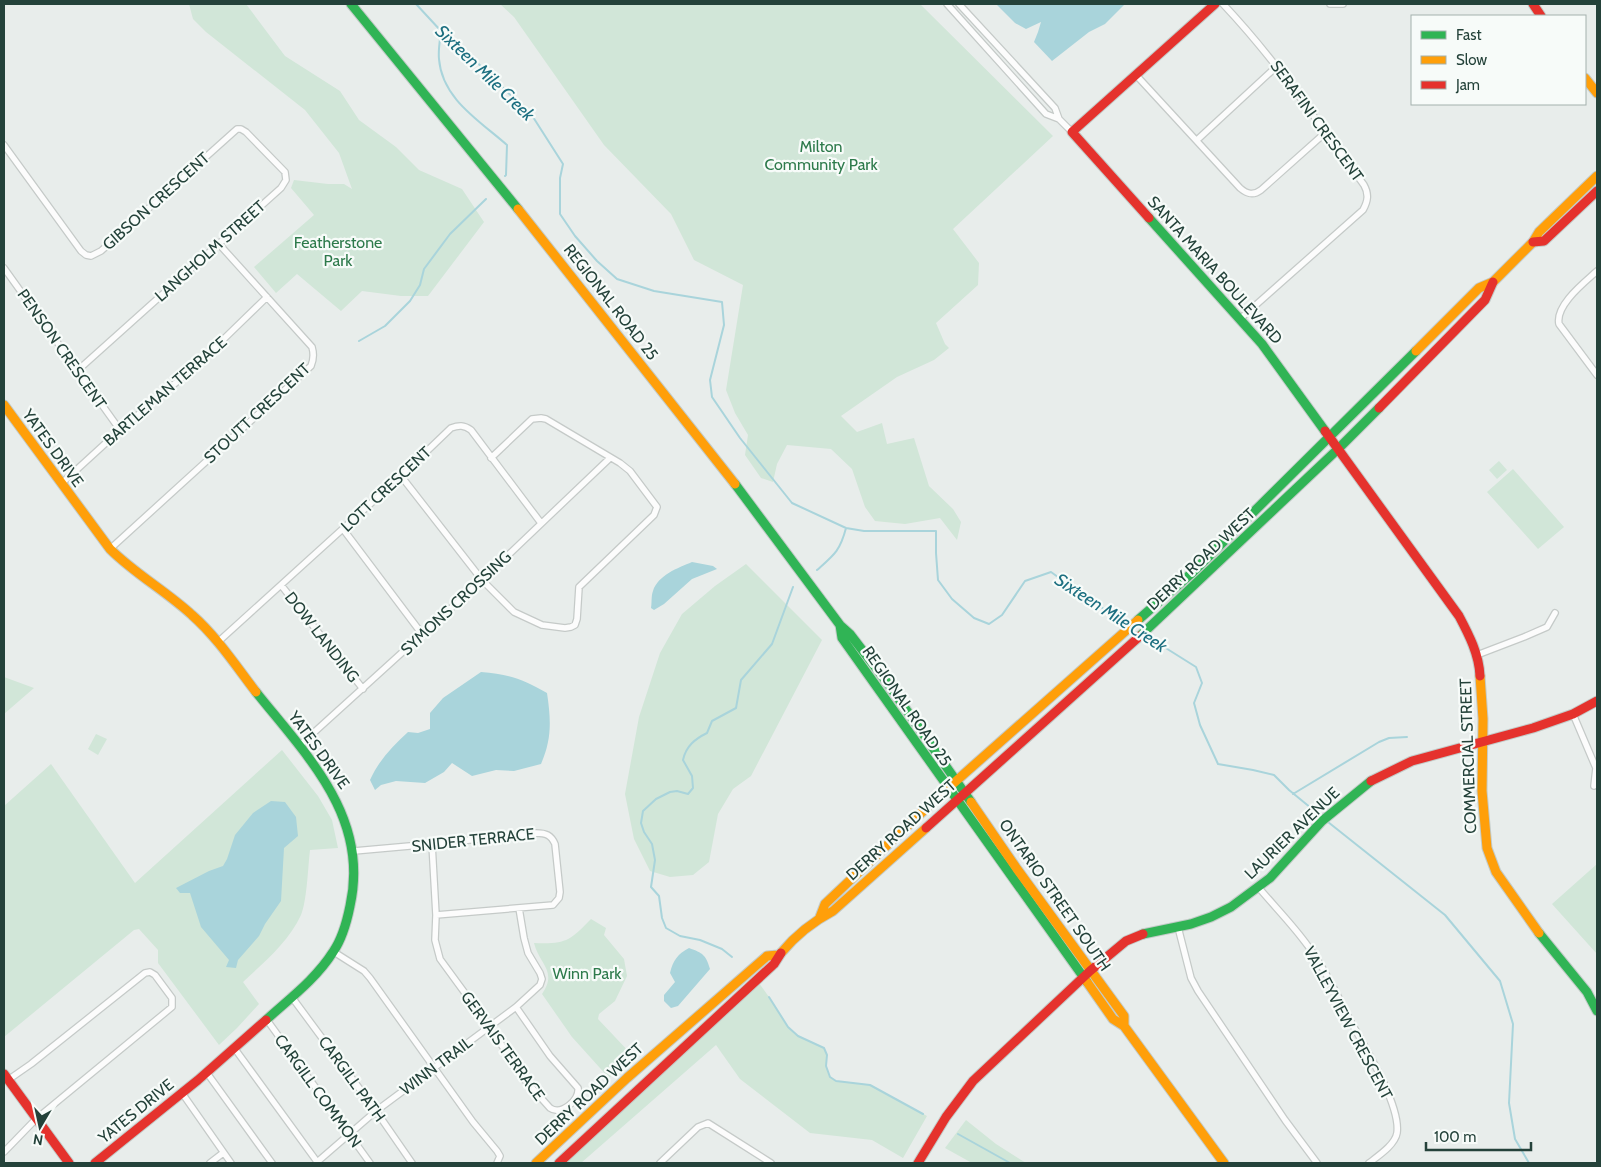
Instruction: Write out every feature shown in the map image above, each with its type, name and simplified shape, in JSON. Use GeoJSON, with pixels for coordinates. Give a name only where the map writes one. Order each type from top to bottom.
{"type":"FeatureCollection","features":[{"type":"Feature","properties":{"kind":"main road","name":"REGIONAL ROAD 25"},"geometry":{"type":"LineString","coordinates":[[351,4],[732,479],[840,626],[850,634],[881,675],[957,781]]}},
{"type":"Feature","properties":{"kind":"main road"},"geometry":{"type":"LineString","coordinates":[[1072,132],[1215,4]]}},
{"type":"Feature","properties":{"kind":"main road"},"geometry":{"type":"LineString","coordinates":[[1533,4],[1540,15]]}},
{"type":"Feature","properties":{"kind":"main road"},"geometry":{"type":"LineString","coordinates":[[1586,79],[1597,93]]}},
{"type":"Feature","properties":{"kind":"main road","name":"SANTA MARIA BOULEVARD"},"geometry":{"type":"LineString","coordinates":[[1072,132],[1272,357],[1338,449]]}},
{"type":"Feature","properties":{"kind":"main road","name":"DERRY ROAD WEST"},"geometry":{"type":"LineString","coordinates":[[560,1163],[774,964],[778,955],[820,917],[833,911],[1129,646],[1338,449],[1485,300],[1493,282],[1533,242],[1539,232],[1597,176]]}},
{"type":"Feature","properties":{"kind":"main road","name":"DERRY ROAD WEST"},"geometry":{"type":"LineString","coordinates":[[1533,242],[1544,241],[1597,191]]}},
{"type":"Feature","properties":{"kind":"main road","name":"DERRY ROAD WEST"},"geometry":{"type":"LineString","coordinates":[[820,917],[825,904],[948,789],[1192,572],[1479,288],[1493,282]]}},
{"type":"Feature","properties":{"kind":"main road","name":"YATES DRIVE"},"geometry":{"type":"LineString","coordinates":[[4,404],[110,549],[123,562],[190,613],[218,642],[300,746],[332,791],[347,824],[354,851],[355,876],[353,898],[334,952],[305,985],[208,1073],[95,1163]]}},
{"type":"Feature","properties":{"kind":"main road","name":"COMMERCIAL STREET"},"geometry":{"type":"LineString","coordinates":[[1338,449],[1467,629],[1477,655],[1482,693],[1482,791],[1487,848],[1496,872],[1532,924],[1587,992],[1597,1011]]}},
{"type":"Feature","properties":{"kind":"main road","name":"REGIONAL ROAD 25"},"geometry":{"type":"LineString","coordinates":[[840,626],[842,638],[851,652],[956,801]]}},
{"type":"Feature","properties":{"kind":"main road","name":"LAURIER AVENUE"},"geometry":{"type":"LineString","coordinates":[[918,1163],[946,1117],[973,1081],[1087,974],[1126,941],[1147,932],[1191,924],[1231,907],[1259,888],[1333,810],[1374,779],[1412,761],[1533,728],[1573,714],[1597,701]]}},
{"type":"Feature","properties":{"kind":"main road","name":"ONTARIO STREET SOUTH"},"geometry":{"type":"LineString","coordinates":[[957,781],[1087,974]]}},
{"type":"Feature","properties":{"kind":"main road","name":"ONTARIO STREET SOUTH"},"geometry":{"type":"LineString","coordinates":[[956,801],[1087,974],[1124,1016],[1124,1026],[1224,1163]]}},
{"type":"Feature","properties":{"kind":"main road","name":"DERRY ROAD WEST"},"geometry":{"type":"LineString","coordinates":[[536,1163],[621,1084],[767,956],[778,955]]}},
{"type":"Feature","properties":{"kind":"main road"},"geometry":{"type":"LineString","coordinates":[[6,1077],[69,1163]]}},
{"type":"Feature","properties":{"kind":"street","name":"SANTA MARIA BOULEVARD"},"geometry":{"type":"LineString","coordinates":[[947,4],[1046,114],[1059,119],[1072,132]]}},
{"type":"Feature","properties":{"kind":"street","name":"SANTA MARIA BOULEVARD"},"geometry":{"type":"LineString","coordinates":[[959,4],[1055,108],[1059,119]]}},
{"type":"Feature","properties":{"kind":"street","name":"SERAFINI CRESCENT"},"geometry":{"type":"LineString","coordinates":[[1223,4],[1252,35],[1277,66],[1367,191],[1367,203],[1363,210],[1240,319]]}},
{"type":"Feature","properties":{"kind":"street"},"geometry":{"type":"LineString","coordinates":[[1330,4],[1343,4]]}},
{"type":"Feature","properties":{"kind":"street"},"geometry":{"type":"LineString","coordinates":[[1196,140],[1277,66]]}},
{"type":"Feature","properties":{"kind":"street"},"geometry":{"type":"LineString","coordinates":[[1136,75],[1240,188],[1250,194],[1256,194],[1325,133]]}},
{"type":"Feature","properties":{"kind":"street","name":"GIBSON CRESCENT"},"geometry":{"type":"LineString","coordinates":[[4,145],[81,250],[86,255],[91,256],[101,251],[237,129]]}},
{"type":"Feature","properties":{"kind":"street","name":"LANGHOLM STREET"},"geometry":{"type":"LineString","coordinates":[[77,371],[281,188],[286,180],[285,172],[246,132],[237,129]]}},
{"type":"Feature","properties":{"kind":"street","name":"STOUTT CRESCENT"},"geometry":{"type":"LineString","coordinates":[[110,549],[310,366],[314,357],[312,347],[218,243]]}},
{"type":"Feature","properties":{"kind":"street","name":"PENSON CRESCENT"},"geometry":{"type":"LineString","coordinates":[[4,268],[120,430]]}},
{"type":"Feature","properties":{"kind":"street"},"geometry":{"type":"LineString","coordinates":[[1597,271],[1573,294],[1561,309],[1558,318],[1559,324],[1597,375]]}},
{"type":"Feature","properties":{"kind":"street","name":"BARTLEMAN TERRACE"},"geometry":{"type":"LineString","coordinates":[[61,484],[120,430],[198,364],[268,297]]}},
{"type":"Feature","properties":{"kind":"street"},"geometry":{"type":"LineString","coordinates":[[402,476],[482,580],[514,612],[542,625],[571,627],[575,625],[577,619],[579,587],[658,509],[630,471],[546,419],[532,419],[491,458]]}},
{"type":"Feature","properties":{"kind":"street","name":"LOTT CRESCENT"},"geometry":{"type":"LineString","coordinates":[[218,642],[402,476],[451,428],[456,426],[467,427],[471,430],[541,523]]}},
{"type":"Feature","properties":{"kind":"street","name":"SYMONS CROSSING"},"geometry":{"type":"LineString","coordinates":[[300,746],[482,580],[610,458]]}},
{"type":"Feature","properties":{"kind":"street"},"geometry":{"type":"LineString","coordinates":[[343,530],[422,634]]}},
{"type":"Feature","properties":{"kind":"street","name":"DOW LANDING"},"geometry":{"type":"LineString","coordinates":[[281,585],[363,689]]}},
{"type":"Feature","properties":{"kind":"street"},"geometry":{"type":"LineString","coordinates":[[1477,655],[1547,626],[1555,613]]}},
{"type":"Feature","properties":{"kind":"street"},"geometry":{"type":"LineString","coordinates":[[1573,714],[1596,768],[1594,786]]}},
{"type":"Feature","properties":{"kind":"street","name":"SNIDER TERRACE"},"geometry":{"type":"LineString","coordinates":[[354,851],[536,832],[548,834],[552,838],[555,844],[560,892],[559,898],[553,905],[436,915]]}},
{"type":"Feature","properties":{"kind":"street","name":"GERVAIS TERRACE"},"geometry":{"type":"LineString","coordinates":[[432,844],[436,915],[435,940],[440,959],[489,1026],[524,1079],[550,1108],[554,1111],[562,1110],[577,1097],[579,1093],[578,1088],[550,1056],[516,1007]]}},
{"type":"Feature","properties":{"kind":"street","name":"VALLEYVIEW CRESCENT"},"geometry":{"type":"LineString","coordinates":[[1259,888],[1292,924],[1318,961],[1384,1083],[1394,1110],[1397,1135],[1393,1142],[1369,1163]]}},
{"type":"Feature","properties":{"kind":"street","name":"WINN TRAIL"},"geometry":{"type":"LineString","coordinates":[[317,1163],[376,1111],[516,1007],[536,989],[542,979],[528,953],[520,908]]}},
{"type":"Feature","properties":{"kind":"street"},"geometry":{"type":"LineString","coordinates":[[1178,927],[1191,978],[1198,991],[1316,1163]]}},
{"type":"Feature","properties":{"kind":"street"},"geometry":{"type":"LineString","coordinates":[[334,952],[370,978],[473,1122],[497,1151],[500,1156],[497,1163]]}},
{"type":"Feature","properties":{"kind":"street"},"geometry":{"type":"LineString","coordinates":[[4,1152],[36,1119],[172,1007],[172,998],[155,975],[150,972],[144,973],[31,1064],[6,1077]]}},
{"type":"Feature","properties":{"kind":"street","name":"CARGILL PATH"},"geometry":{"type":"LineString","coordinates":[[291,996],[412,1163]]}},
{"type":"Feature","properties":{"kind":"street","name":"CARGILL COMMON"},"geometry":{"type":"LineString","coordinates":[[267,1020],[370,1163]]}},
{"type":"Feature","properties":{"kind":"street"},"geometry":{"type":"LineString","coordinates":[[235,1049],[317,1163]]}},
{"type":"Feature","properties":{"kind":"street"},"geometry":{"type":"LineString","coordinates":[[208,1073],[272,1163]]}},
{"type":"Feature","properties":{"kind":"street"},"geometry":{"type":"LineString","coordinates":[[182,1093],[231,1163]]}},
{"type":"Feature","properties":{"kind":"street"},"geometry":{"type":"LineString","coordinates":[[660,1163],[698,1127],[708,1123],[771,1163]]}},
{"type":"Feature","properties":{"kind":"street"},"geometry":{"type":"LineString","coordinates":[[210,1163],[223,1153]]}},
{"type":"Feature","properties":{"kind":"green space","name":"Featherstone Park"},"geometry":{"type":"Polygon","coordinates":[[[189,4],[246,4],[285,56],[340,91],[359,120],[396,147],[419,170],[462,189],[484,222],[428,296],[401,296],[362,291],[341,311],[297,274],[276,293],[254,267],[314,215],[291,188],[294,180],[344,184],[352,189],[339,153],[305,110],[206,32],[193,19],[189,4]]]}},
{"type":"Feature","properties":{"kind":"green space","name":"Milton Community Park"},"geometry":{"type":"Polygon","coordinates":[[[500,4],[920,4],[1053,136],[953,229],[979,263],[978,285],[936,323],[945,344],[949,348],[934,360],[897,377],[841,416],[857,432],[882,423],[887,444],[914,438],[929,486],[953,509],[961,522],[957,540],[940,518],[905,524],[875,521],[865,507],[852,469],[831,449],[787,445],[777,464],[773,482],[761,478],[745,455],[748,435],[735,413],[726,390],[743,285],[694,260],[671,214],[604,145],[514,17],[500,4]]]}},
{"type":"Feature","properties":{"kind":"green space"},"geometry":{"type":"Polygon","coordinates":[[[1499,461],[1507,470],[1497,479],[1489,470],[1499,461]]]}},
{"type":"Feature","properties":{"kind":"green space"},"geometry":{"type":"Polygon","coordinates":[[[1513,469],[1564,527],[1538,549],[1487,492],[1513,469]]]}},
{"type":"Feature","properties":{"kind":"green space"},"geometry":{"type":"Polygon","coordinates":[[[746,564],[822,640],[751,776],[733,789],[718,814],[709,862],[693,875],[670,877],[650,871],[634,839],[625,794],[639,717],[660,653],[682,614],[715,586],[746,564]]]}},
{"type":"Feature","properties":{"kind":"green space"},"geometry":{"type":"Polygon","coordinates":[[[4,677],[34,688],[4,714],[4,677]]]}},
{"type":"Feature","properties":{"kind":"green space"},"geometry":{"type":"Polygon","coordinates":[[[96,734],[107,739],[98,755],[88,749],[96,734]]]}},
{"type":"Feature","properties":{"kind":"green space"},"geometry":{"type":"Polygon","coordinates":[[[282,750],[318,796],[332,820],[338,848],[310,850],[306,893],[301,915],[282,943],[243,982],[259,1004],[237,1028],[219,1045],[158,963],[158,950],[139,929],[134,930],[4,1037],[4,806],[51,764],[135,883],[282,750]]]}},
{"type":"Feature","properties":{"kind":"green space"},"geometry":{"type":"Polygon","coordinates":[[[1597,864],[1597,954],[1552,904],[1597,864]]]}},
{"type":"Feature","properties":{"kind":"green space","name":"Winn Park"},"geometry":{"type":"Polygon","coordinates":[[[591,919],[606,928],[604,935],[624,959],[627,976],[615,1001],[599,1014],[598,1019],[632,1055],[609,1078],[572,1037],[542,994],[548,979],[548,973],[534,943],[553,943],[566,940],[577,933],[591,919]]]}},
{"type":"Feature","properties":{"kind":"green space"},"geometry":{"type":"Polygon","coordinates":[[[756,979],[788,1027],[798,1036],[824,1048],[827,1055],[826,1066],[830,1077],[836,1081],[870,1085],[927,1116],[903,1158],[872,1140],[810,1133],[740,1079],[716,1045],[581,1163],[554,1163],[756,979]]]}},
{"type":"Feature","properties":{"kind":"green space"},"geometry":{"type":"Polygon","coordinates":[[[966,1120],[996,1144],[1026,1163],[972,1163],[945,1148],[966,1120]]]}},
{"type":"Feature","properties":{"kind":"water"},"geometry":{"type":"Polygon","coordinates":[[[996,4],[1125,4],[1105,24],[1089,32],[1052,61],[1034,42],[1041,22],[1026,29],[1015,23],[996,4]]]}},
{"type":"Feature","properties":{"kind":"water"},"geometry":{"type":"Polygon","coordinates":[[[692,562],[713,566],[717,569],[692,579],[664,604],[654,610],[651,608],[652,593],[659,581],[669,573],[692,562]]]}},
{"type":"Feature","properties":{"kind":"water"},"geometry":{"type":"Polygon","coordinates":[[[481,672],[515,678],[547,693],[550,729],[545,755],[541,764],[514,771],[496,770],[472,776],[452,763],[444,772],[425,783],[396,781],[381,785],[375,790],[370,780],[377,766],[391,749],[408,732],[418,733],[430,729],[430,713],[443,698],[481,672]]]}},
{"type":"Feature","properties":{"kind":"water"},"geometry":{"type":"Polygon","coordinates":[[[271,801],[285,802],[296,817],[298,836],[284,848],[281,901],[259,936],[238,960],[236,968],[226,967],[229,960],[201,927],[190,893],[180,893],[176,888],[223,866],[235,835],[253,813],[271,801]]]}},
{"type":"Feature","properties":{"kind":"water"},"geometry":{"type":"Polygon","coordinates":[[[689,948],[703,955],[710,969],[678,1006],[671,1008],[664,1001],[664,995],[675,982],[670,973],[671,968],[676,958],[689,948]]]}},
{"type":"Feature","properties":{"kind":"waterway","name":"Sixteen Mile Creek"},"geometry":{"type":"LineString","coordinates":[[416,4],[441,31],[452,38],[533,117],[563,164],[560,178],[560,214],[575,236],[597,261],[617,279],[654,291],[722,302],[724,325],[710,380],[712,397],[740,438],[792,503],[846,528],[864,531],[936,531],[938,580],[952,599],[974,618],[989,624],[1002,615],[1025,581],[1051,572],[1094,603],[1129,624]]}},
{"type":"Feature","properties":{"kind":"waterway"},"geometry":{"type":"LineString","coordinates":[[441,31],[439,59],[447,86],[474,118],[507,145],[505,176]]}},
{"type":"Feature","properties":{"kind":"waterway"},"geometry":{"type":"LineString","coordinates":[[359,341],[385,326],[410,301],[420,285],[424,269],[450,234],[486,199]]}},
{"type":"Feature","properties":{"kind":"waterway"},"geometry":{"type":"LineString","coordinates":[[817,570],[836,552],[846,528]]}},
{"type":"Feature","properties":{"kind":"waterway"},"geometry":{"type":"LineString","coordinates":[[732,957],[722,949],[700,940],[680,936],[666,928],[662,918],[659,896],[651,887],[655,860],[652,844],[644,832],[641,823],[643,811],[656,799],[670,792],[677,791],[688,794],[693,788],[692,776],[683,760],[686,751],[695,740],[707,733],[712,721],[736,708],[741,680],[772,644],[793,587]]}},
{"type":"Feature","properties":{"kind":"waterway","name":"Sixteen Mile Creek"},"geometry":{"type":"LineString","coordinates":[[1145,635],[1196,667],[1202,683],[1194,703],[1200,725],[1218,764],[1274,775],[1322,817]]}},
{"type":"Feature","properties":{"kind":"waterway"},"geometry":{"type":"LineString","coordinates":[[1293,794],[1379,742],[1389,738],[1407,737]]}},
{"type":"Feature","properties":{"kind":"waterway","name":"Sixteen Mile Creek"},"geometry":{"type":"LineString","coordinates":[[1328,822],[1445,915],[1500,981],[1513,1024],[1509,1103],[1515,1139],[1529,1163]]}},
{"type":"Feature","properties":{"kind":"waterway"},"geometry":{"type":"LineString","coordinates":[[769,997],[788,1027],[798,1036],[824,1048],[827,1055],[826,1066],[830,1077],[836,1081],[870,1085],[923,1114]]}},
{"type":"Feature","properties":{"kind":"waterway"},"geometry":{"type":"LineString","coordinates":[[958,1134],[1010,1163]]}},
{"type":"Feature","properties":{"kind":"traffic: fast"},"geometry":{"type":"LineString","coordinates":[[351,4],[518,209]]}},
{"type":"Feature","properties":{"kind":"traffic: fast"},"geometry":{"type":"LineString","coordinates":[[1149,218],[1262,344],[1325,431]]}},
{"type":"Feature","properties":{"kind":"traffic: fast"},"geometry":{"type":"LineString","coordinates":[[1138,620],[1193,572],[1416,351]]}},
{"type":"Feature","properties":{"kind":"traffic: fast"},"geometry":{"type":"LineString","coordinates":[[1140,636],[1379,408]]}},
{"type":"Feature","properties":{"kind":"traffic: fast"},"geometry":{"type":"LineString","coordinates":[[735,484],[840,625],[850,634],[886,681],[971,802]]}},
{"type":"Feature","properties":{"kind":"traffic: fast"},"geometry":{"type":"LineString","coordinates":[[840,625],[842,638],[1087,982]]}},
{"type":"Feature","properties":{"kind":"traffic: fast"},"geometry":{"type":"LineString","coordinates":[[256,692],[295,740],[330,790],[342,816],[351,844],[354,874],[349,912],[344,930],[336,947],[319,971],[266,1020]]}},
{"type":"Feature","properties":{"kind":"traffic: fast"},"geometry":{"type":"LineString","coordinates":[[1143,934],[1191,924],[1231,907],[1270,878],[1322,821],[1371,781]]}},
{"type":"Feature","properties":{"kind":"traffic: fast"},"geometry":{"type":"LineString","coordinates":[[1539,933],[1587,992],[1597,1011]]}},
{"type":"Feature","properties":{"kind":"traffic: slow"},"geometry":{"type":"LineString","coordinates":[[1586,79],[1597,93]]}},
{"type":"Feature","properties":{"kind":"traffic: slow"},"geometry":{"type":"LineString","coordinates":[[1416,351],[1479,288],[1493,282],[1533,242],[1539,232],[1597,176]]}},
{"type":"Feature","properties":{"kind":"traffic: slow"},"geometry":{"type":"LineString","coordinates":[[518,209],[735,484]]}},
{"type":"Feature","properties":{"kind":"traffic: slow"},"geometry":{"type":"LineString","coordinates":[[4,405],[110,549],[182,606],[201,624],[226,652],[256,692]]}},
{"type":"Feature","properties":{"kind":"traffic: slow"},"geometry":{"type":"LineString","coordinates":[[820,917],[825,904],[938,797],[1138,620]]}},
{"type":"Feature","properties":{"kind":"traffic: slow"},"geometry":{"type":"LineString","coordinates":[[1480,676],[1483,719],[1482,791],[1487,848],[1496,872],[1539,933]]}},
{"type":"Feature","properties":{"kind":"traffic: slow"},"geometry":{"type":"LineString","coordinates":[[971,802],[1017,869],[1124,1016],[1124,1026]]}},
{"type":"Feature","properties":{"kind":"traffic: slow"},"geometry":{"type":"LineString","coordinates":[[781,953],[812,924],[833,911],[926,828]]}},
{"type":"Feature","properties":{"kind":"traffic: slow"},"geometry":{"type":"LineString","coordinates":[[536,1163],[627,1078],[767,956],[778,955]]}},
{"type":"Feature","properties":{"kind":"traffic: slow"},"geometry":{"type":"LineString","coordinates":[[1087,982],[1113,1019],[1124,1026],[1224,1163]]}},
{"type":"Feature","properties":{"kind":"traffic: jam"},"geometry":{"type":"LineString","coordinates":[[1149,218],[1072,132],[1215,4]]}},
{"type":"Feature","properties":{"kind":"traffic: jam"},"geometry":{"type":"LineString","coordinates":[[1533,4],[1540,15]]}},
{"type":"Feature","properties":{"kind":"traffic: jam"},"geometry":{"type":"LineString","coordinates":[[1533,242],[1544,241],[1597,191]]}},
{"type":"Feature","properties":{"kind":"traffic: jam"},"geometry":{"type":"LineString","coordinates":[[1379,408],[1485,300],[1493,282]]}},
{"type":"Feature","properties":{"kind":"traffic: jam"},"geometry":{"type":"LineString","coordinates":[[1325,431],[1459,616],[1476,652],[1480,676]]}},
{"type":"Feature","properties":{"kind":"traffic: jam"},"geometry":{"type":"LineString","coordinates":[[926,828],[1140,636]]}},
{"type":"Feature","properties":{"kind":"traffic: jam"},"geometry":{"type":"LineString","coordinates":[[1371,781],[1412,761],[1533,728],[1573,714],[1597,701]]}},
{"type":"Feature","properties":{"kind":"traffic: jam"},"geometry":{"type":"LineString","coordinates":[[918,1163],[946,1117],[973,1081],[1090,971],[1126,941],[1143,934]]}},
{"type":"Feature","properties":{"kind":"traffic: jam"},"geometry":{"type":"LineString","coordinates":[[559,1163],[774,964],[781,953]]}},
{"type":"Feature","properties":{"kind":"traffic: jam"},"geometry":{"type":"LineString","coordinates":[[95,1163],[198,1080],[266,1020]]}},
{"type":"Feature","properties":{"kind":"traffic: jam"},"geometry":{"type":"LineString","coordinates":[[4,1074],[69,1163]]}}]}
